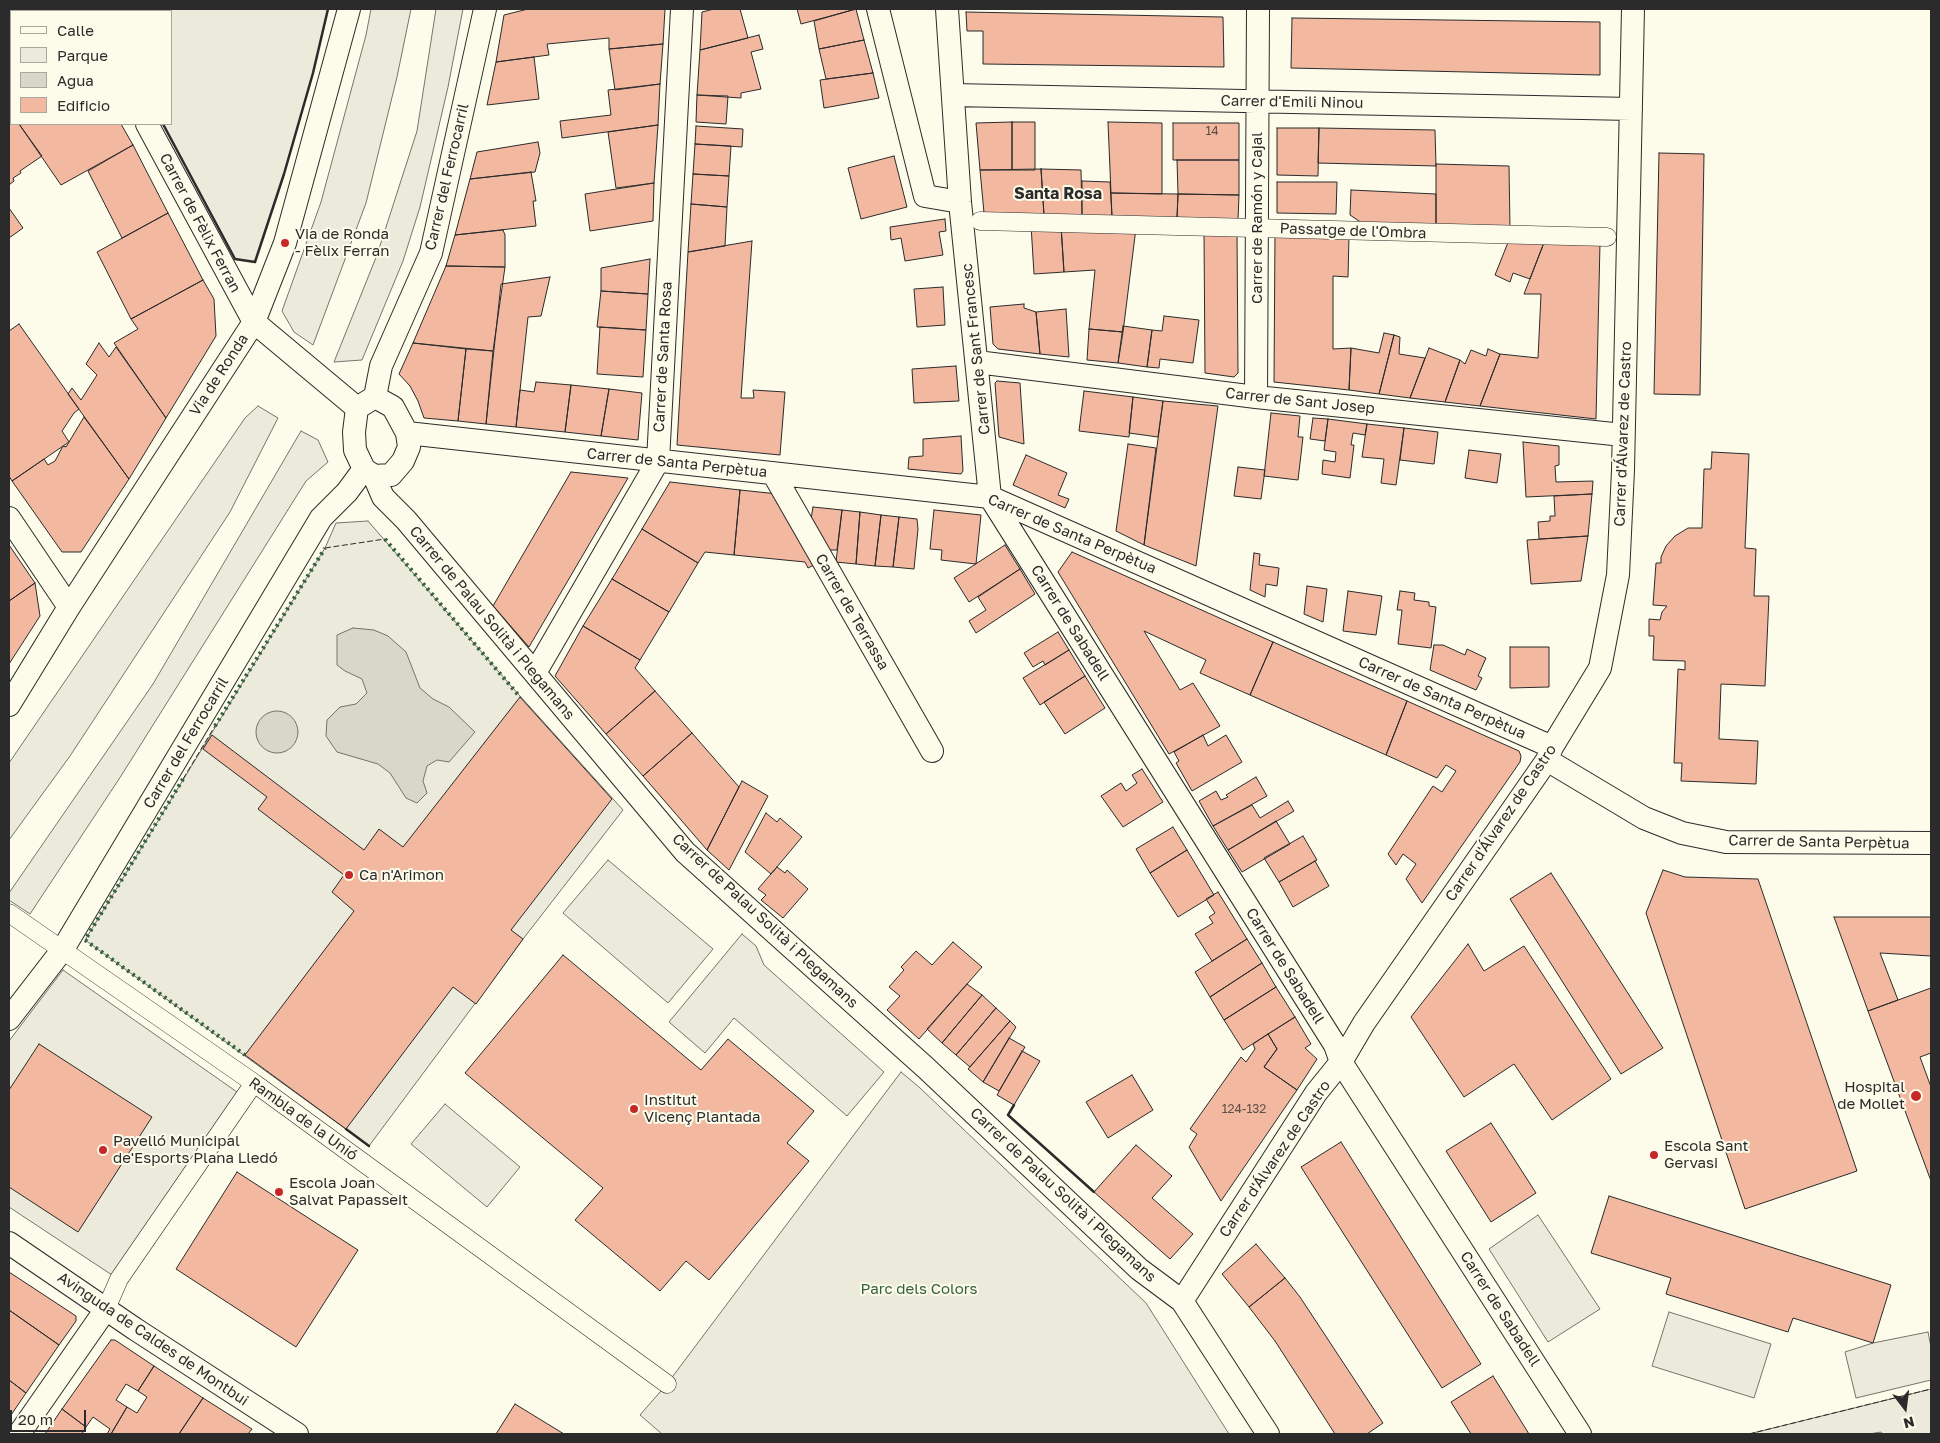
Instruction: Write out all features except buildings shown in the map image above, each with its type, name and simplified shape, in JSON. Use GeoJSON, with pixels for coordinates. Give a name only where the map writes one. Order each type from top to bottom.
{"type":"FeatureCollection","features":[{"type":"Feature","properties":{"kind":"street","name":"Via de Ronda"},"geometry":{"type":"LineString","coordinates":[[9,705],[69,607],[254,322],[285,243],[349,9]]}},
{"type":"Feature","properties":{"kind":"street","name":"Carrer del Ferrocarril"},"geometry":{"type":"LineString","coordinates":[[366,402],[430,253],[485,9]]}},
{"type":"Feature","properties":{"kind":"street","name":"Carrer de Santa Rosa"},"geometry":{"type":"LineString","coordinates":[[535,673],[658,461],[682,9]]}},
{"type":"Feature","properties":{"kind":"street"},"geometry":{"type":"LineString","coordinates":[[878,9],[926,196],[960,202]]}},
{"type":"Feature","properties":{"kind":"street","name":"Carrer de Sant Francesc"},"geometry":{"type":"LineString","coordinates":[[947,9],[960,202],[990,497]]}},
{"type":"Feature","properties":{"kind":"street","name":"Carrer de Ramón y Cajal"},"geometry":{"type":"LineString","coordinates":[[1256,397],[1258,9]]}},
{"type":"Feature","properties":{"kind":"street","name":"Carrer d'Álvarez de Castro"},"geometry":{"type":"LineString","coordinates":[[1182,1301],[1316,1093],[1341,1062],[1364,1024],[1549,754],[1600,668],[1618,575],[1633,9]]}},
{"type":"Feature","properties":{"kind":"street","name":"Carrer d'Emili Ninou"},"geometry":{"type":"LineString","coordinates":[[954,95],[1631,109]]}},
{"type":"Feature","properties":{"kind":"street","name":"Carrer de Fèlix Ferran"},"geometry":{"type":"LineString","coordinates":[[148,125],[254,322]]}},
{"type":"Feature","properties":{"kind":"street","name":"Passatge de l'Ombra"},"geometry":{"type":"LineString","coordinates":[[980,221],[1607,237]]}},
{"type":"Feature","properties":{"kind":"street"},"geometry":{"type":"LineString","coordinates":[[254,322],[366,402],[394,407],[407,433],[409,447],[403,461],[391,475],[369,472],[358,461],[354,432],[366,402]]}},
{"type":"Feature","properties":{"kind":"street","name":"Carrer de Sant Josep"},"geometry":{"type":"LineString","coordinates":[[977,362],[1256,397],[1623,435]]}},
{"type":"Feature","properties":{"kind":"street","name":"Carrer de Santa Perpètua"},"geometry":{"type":"LineString","coordinates":[[407,433],[990,497],[1549,754],[1644,818],[1682,833],[1726,842],[1931,843]]}},
{"type":"Feature","properties":{"kind":"street","name":"Carrer del Ferrocarril"},"geometry":{"type":"LineString","coordinates":[[9,1019],[63,949],[321,518],[369,472]]}},
{"type":"Feature","properties":{"kind":"street","name":"Carrer de Palau Solità i Plegamans"},"geometry":{"type":"LineString","coordinates":[[369,472],[383,497],[406,520],[685,852],[926,1068],[1139,1269],[1182,1301]]}},
{"type":"Feature","properties":{"kind":"street","name":"Carrer de Terrassa"},"geometry":{"type":"LineString","coordinates":[[773,473],[932,752]]}},
{"type":"Feature","properties":{"kind":"street","name":"Carrer de Sabadell"},"geometry":{"type":"LineString","coordinates":[[990,497],[1335,1045],[1341,1062],[1580,1434]]}},
{"type":"Feature","properties":{"kind":"street"},"geometry":{"type":"LineString","coordinates":[[9,518],[69,607]]}},
{"type":"Feature","properties":{"kind":"street","name":"Rambla de la Unió"},"geometry":{"type":"LineString","coordinates":[[9,913],[254,1084],[667,1384]]}},
{"type":"Feature","properties":{"kind":"street"},"geometry":{"type":"LineString","coordinates":[[20,1434],[106,1309],[119,1279],[254,1084]]}},
{"type":"Feature","properties":{"kind":"street","name":"Avinguda de Caldes de Montbui"},"geometry":{"type":"LineString","coordinates":[[9,1243],[297,1434]]}},
{"type":"Feature","properties":{"kind":"street"},"geometry":{"type":"LineString","coordinates":[[1182,1301],[1268,1434]]}},
{"type":"Feature","properties":{"kind":"green space"},"geometry":{"type":"Polygon","coordinates":[[[328,9],[313,73],[284,174],[255,262],[235,259],[164,125],[172,125],[172,10],[103,10],[328,9]]]}},
{"type":"Feature","properties":{"kind":"green space"},"geometry":{"type":"Polygon","coordinates":[[[371,9],[411,9],[397,77],[366,203],[313,345],[294,332],[282,311],[321,202],[366,35],[371,9]]]}},
{"type":"Feature","properties":{"kind":"green space"},"geometry":{"type":"Polygon","coordinates":[[[436,9],[463,9],[448,87],[420,207],[403,261],[362,360],[334,362],[377,255],[417,131],[436,9]]]}},
{"type":"Feature","properties":{"kind":"green space"},"geometry":{"type":"Polygon","coordinates":[[[258,406],[278,418],[230,512],[70,756],[9,840],[9,763],[245,418],[258,406]]]}},
{"type":"Feature","properties":{"kind":"green space"},"geometry":{"type":"Polygon","coordinates":[[[301,431],[318,440],[328,462],[306,481],[121,776],[30,914],[9,900],[9,893],[153,684],[301,431]]]}},
{"type":"Feature","properties":{"kind":"green space","name":"Ca n'Arimon"},"geometry":{"type":"Polygon","coordinates":[[[368,521],[511,686],[623,810],[523,939],[369,1146],[85,940],[325,548],[336,523],[368,521]]]}},
{"type":"Feature","properties":{"kind":"green space"},"geometry":{"type":"Polygon","coordinates":[[[608,860],[713,949],[668,1003],[563,913],[608,860]]]}},
{"type":"Feature","properties":{"kind":"green space","name":"Pavelló Municipal de'Esports Plana Lledó"},"geometry":{"type":"Polygon","coordinates":[[[63,970],[237,1092],[112,1275],[9,1207],[9,1041],[63,970]]]}},
{"type":"Feature","properties":{"kind":"green space","name":"Parc dels Colors"},"geometry":{"type":"Polygon","coordinates":[[[901,1072],[1146,1303],[1229,1434],[662,1434],[640,1415],[667,1384],[901,1072]]]}},
{"type":"Feature","properties":{"kind":"green space"},"geometry":{"type":"Polygon","coordinates":[[[445,1104],[520,1167],[487,1207],[411,1144],[445,1104]]]}},
{"type":"Feature","properties":{"kind":"green space"},"geometry":{"type":"Polygon","coordinates":[[[1538,1215],[1600,1309],[1548,1342],[1489,1249],[1538,1215]]]}},
{"type":"Feature","properties":{"kind":"green space"},"geometry":{"type":"Polygon","coordinates":[[[1669,1312],[1771,1344],[1754,1398],[1652,1366],[1669,1312]]]}},
{"type":"Feature","properties":{"kind":"green space"},"geometry":{"type":"Polygon","coordinates":[[[1928,1332],[1931,1347],[1931,1380],[1856,1398],[1845,1352],[1873,1343],[1928,1332]]]}},
{"type":"Feature","properties":{"kind":"green space"},"geometry":{"type":"Polygon","coordinates":[[[1931,1389],[1931,1434],[1883,1434],[1881,1432],[1869,1434],[1749,1434],[1931,1389]]]}},
{"type":"Feature","properties":{"kind":"shaded area"},"geometry":{"type":"Polygon","coordinates":[[[742,934],[756,946],[764,965],[884,1072],[847,1116],[734,1018],[705,1053],[669,1022],[742,934]]]}},
{"type":"Feature","properties":{"kind":"water"},"geometry":{"type":"Polygon","coordinates":[[[353,628],[374,630],[388,636],[406,652],[420,688],[433,699],[449,707],[475,732],[449,762],[437,760],[427,766],[423,781],[427,793],[417,803],[406,798],[390,773],[378,764],[337,752],[326,736],[327,720],[340,707],[356,704],[367,693],[362,679],[337,665],[337,635],[353,628]]]}},
{"type":"Feature","properties":{"kind":"water"},"geometry":{"type":"Polygon","coordinates":[[[277,711],[292,717],[298,732],[292,747],[277,753],[262,747],[256,732],[262,717],[277,711]]]}},
{"type":"Feature","properties":{"kind":"hedge"},"geometry":{"type":"LineString","coordinates":[[385,539],[520,697]]}},
{"type":"Feature","properties":{"kind":"hedge"},"geometry":{"type":"LineString","coordinates":[[215,726],[325,548]]}},
{"type":"Feature","properties":{"kind":"hedge"},"geometry":{"type":"LineString","coordinates":[[183,779],[85,940],[245,1055]]}},
{"type":"Feature","properties":{"kind":"fence"},"geometry":{"type":"LineString","coordinates":[[325,548],[385,539]]}},
{"type":"Feature","properties":{"kind":"fence"},"geometry":{"type":"LineString","coordinates":[[183,779],[215,726]]}},
{"type":"Feature","properties":{"kind":"fence"},"geometry":{"type":"LineString","coordinates":[[1749,1434],[1931,1389]]}},
{"type":"Feature","properties":{"kind":"wall"},"geometry":{"type":"LineString","coordinates":[[164,125],[235,259],[255,262],[284,174],[313,73],[328,9]]}},
{"type":"Feature","properties":{"kind":"wall"},"geometry":{"type":"LineString","coordinates":[[1014,1105],[1008,1115],[1094,1192]]}},
{"type":"Feature","properties":{"kind":"wall"},"geometry":{"type":"LineString","coordinates":[[346,1129],[369,1146]]}},
{"type":"Feature","properties":{"kind":"place","name":"Via de Ronda - Fèlix Ferran"},"geometry":{"type":"Point","coordinates":[285,243]}},
{"type":"Feature","properties":{"kind":"place","name":"Ca n'Arimon"},"geometry":{"type":"Point","coordinates":[349,875]}},
{"type":"Feature","properties":{"kind":"place","name":"Hospital de Mollet"},"geometry":{"type":"Point","coordinates":[1916,1096]}},
{"type":"Feature","properties":{"kind":"place","name":"Institut Vicenç Plantada"},"geometry":{"type":"Point","coordinates":[634,1109]}},
{"type":"Feature","properties":{"kind":"place","name":"Pavelló Municipal de'Esports Plana Lledó"},"geometry":{"type":"Point","coordinates":[103,1150]}},
{"type":"Feature","properties":{"kind":"place","name":"Escola Sant Gervasi"},"geometry":{"type":"Point","coordinates":[1654,1155]}},
{"type":"Feature","properties":{"kind":"place","name":"Escola Joan Salvat Papasseit"},"geometry":{"type":"Point","coordinates":[279,1192]}},
{"type":"Feature","properties":{"kind":"district","name":"Santa Rosa"},"geometry":{"type":"Point","coordinates":[1058,194]}}]}
